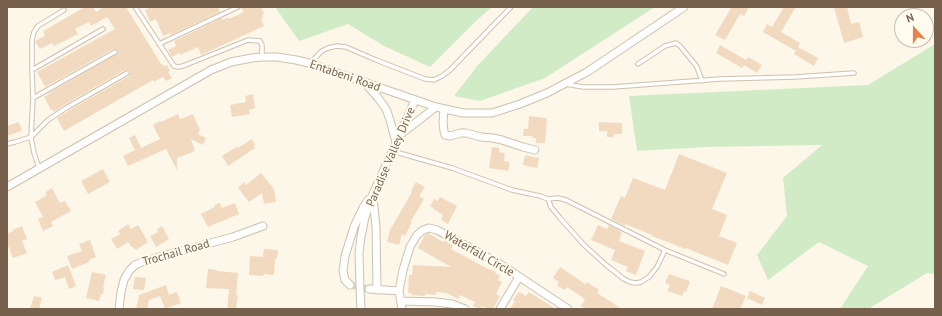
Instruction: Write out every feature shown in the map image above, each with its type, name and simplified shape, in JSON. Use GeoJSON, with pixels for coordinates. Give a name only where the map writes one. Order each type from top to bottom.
{"type":"FeatureCollection","features":[{"type":"Feature","properties":{"kind":"street","name":"Entabeni Road"},"geometry":{"type":"LineString","coordinates":[[7,188],[211,70],[231,62],[262,57],[277,57],[296,60],[309,63],[436,108],[463,113],[492,113],[547,93],[587,72],[684,7]]}},
{"type":"Feature","properties":{"kind":"street"},"geometry":{"type":"LineString","coordinates":[[364,82],[379,99],[386,110],[398,139],[405,131],[436,108]]}},
{"type":"Feature","properties":{"kind":"street","name":"Paradise Valley Drive"},"geometry":{"type":"LineString","coordinates":[[361,309],[359,253],[365,217],[373,194],[415,100]]}},
{"type":"Feature","properties":{"kind":"street"},"geometry":{"type":"LineString","coordinates":[[444,109],[443,122],[446,135],[450,136],[466,133],[481,138],[502,140],[535,150]]}},
{"type":"Feature","properties":{"kind":"street"},"geometry":{"type":"LineString","coordinates":[[350,285],[345,280],[343,271],[345,256],[354,227],[364,206],[373,194]]}},
{"type":"Feature","properties":{"kind":"street"},"geometry":{"type":"LineString","coordinates":[[373,194],[376,227],[373,289],[399,291]]}},
{"type":"Feature","properties":{"kind":"street","name":"Trochail Road"},"geometry":{"type":"LineString","coordinates":[[119,309],[124,280],[129,271],[135,265],[144,261],[232,237],[263,226]]}},
{"type":"Feature","properties":{"kind":"street","name":"Waterfall Circle"},"geometry":{"type":"LineString","coordinates":[[402,309],[399,291],[402,270],[410,247],[417,235],[423,230],[429,228],[437,230],[500,264],[568,309]]}},
{"type":"Feature","properties":{"kind":"street"},"geometry":{"type":"LineString","coordinates":[[500,309],[519,277]]}},
{"type":"Feature","properties":{"kind":"street"},"geometry":{"type":"LineString","coordinates":[[401,300],[436,302],[465,309]]}},
{"type":"Feature","properties":{"kind":"lane"},"geometry":{"type":"LineString","coordinates":[[136,7],[174,66],[178,67],[248,40],[260,41],[262,45],[262,57]]}},
{"type":"Feature","properties":{"kind":"lane"},"geometry":{"type":"LineString","coordinates":[[160,44],[238,7]]}},
{"type":"Feature","properties":{"kind":"lane"},"geometry":{"type":"LineString","coordinates":[[309,63],[322,51],[328,48],[346,46],[376,60],[425,79],[434,80],[450,70],[511,7]]}},
{"type":"Feature","properties":{"kind":"lane"},"geometry":{"type":"LineString","coordinates":[[40,169],[34,153],[31,137],[33,98],[32,40],[34,32],[38,26],[64,10]]}},
{"type":"Feature","properties":{"kind":"lane"},"geometry":{"type":"LineString","coordinates":[[32,70],[103,29]]}},
{"type":"Feature","properties":{"kind":"lane"},"geometry":{"type":"LineString","coordinates":[[638,64],[665,46],[676,43],[697,67],[702,81]]}},
{"type":"Feature","properties":{"kind":"lane"},"geometry":{"type":"LineString","coordinates":[[33,98],[115,52]]}},
{"type":"Feature","properties":{"kind":"lane"},"geometry":{"type":"LineString","coordinates":[[7,144],[31,137],[48,120],[66,108],[127,73]]}},
{"type":"Feature","properties":{"kind":"lane"},"geometry":{"type":"LineString","coordinates":[[565,83],[592,88],[854,73]]}},
{"type":"Feature","properties":{"kind":"lane"},"geometry":{"type":"LineString","coordinates":[[392,151],[452,168],[512,190],[548,199],[558,198],[566,200],[666,250],[724,274]]}},
{"type":"Feature","properties":{"kind":"lane"},"geometry":{"type":"LineString","coordinates":[[548,199],[568,229],[606,265],[624,279],[636,283],[649,277],[657,268],[666,250]]}},
{"type":"Feature","properties":{"kind":"green space"},"geometry":{"type":"Polygon","coordinates":[[[275,7],[492,7],[430,67],[384,46],[348,24],[299,41],[275,7]]]}},
{"type":"Feature","properties":{"kind":"green space"},"geometry":{"type":"Polygon","coordinates":[[[533,7],[655,7],[545,78],[480,101],[454,96],[478,65],[533,7]]]}},
{"type":"Feature","properties":{"kind":"green space"},"geometry":{"type":"Polygon","coordinates":[[[934,45],[935,274],[927,273],[870,308],[840,309],[868,266],[819,242],[768,280],[757,255],[787,216],[783,178],[822,145],[706,147],[637,151],[629,96],[868,85],[928,48],[934,48],[934,45]]]}},
{"type":"Feature","properties":{"kind":"building"},"geometry":{"type":"Polygon","coordinates":[[[85,7],[93,7],[96,12],[104,7],[126,7],[161,64],[164,66],[167,65],[170,71],[168,72],[172,78],[166,81],[163,77],[154,82],[153,80],[64,131],[57,118],[129,76],[130,73],[129,70],[125,70],[54,112],[52,109],[51,110],[44,97],[118,53],[117,49],[113,49],[45,87],[37,72],[115,29],[107,17],[91,26],[89,22],[75,29],[78,34],[54,46],[52,43],[40,49],[35,41],[45,36],[43,31],[85,7]]]}},
{"type":"Feature","properties":{"kind":"building"},"geometry":{"type":"Polygon","coordinates":[[[152,7],[218,7],[220,12],[171,35],[170,33],[163,36],[156,19],[150,22],[145,10],[152,7]]]}},
{"type":"Feature","properties":{"kind":"building"},"geometry":{"type":"Polygon","coordinates":[[[241,7],[261,7],[264,14],[262,15],[263,18],[261,19],[264,26],[201,55],[198,47],[180,55],[179,53],[172,57],[168,50],[176,46],[174,41],[222,18],[223,20],[228,17],[229,19],[244,12],[241,7]]]}},
{"type":"Feature","properties":{"kind":"building"},"geometry":{"type":"Polygon","coordinates":[[[728,7],[749,7],[744,16],[740,14],[725,40],[715,35],[731,8],[728,7]]]}},
{"type":"Feature","properties":{"kind":"building"},"geometry":{"type":"Polygon","coordinates":[[[784,7],[796,7],[781,32],[800,43],[796,51],[763,32],[767,24],[772,27],[784,7]]]}},
{"type":"Feature","properties":{"kind":"building"},"geometry":{"type":"Polygon","coordinates":[[[834,7],[847,7],[851,24],[859,22],[863,37],[844,43],[834,7]]]}},
{"type":"Feature","properties":{"kind":"building"},"geometry":{"type":"Polygon","coordinates":[[[720,45],[746,60],[748,57],[762,65],[757,73],[744,65],[742,68],[716,53],[720,45]]]}},
{"type":"Feature","properties":{"kind":"building"},"geometry":{"type":"Polygon","coordinates":[[[798,47],[818,58],[814,66],[794,54],[798,47]]]}},
{"type":"Feature","properties":{"kind":"building"},"geometry":{"type":"Polygon","coordinates":[[[253,94],[255,108],[249,110],[250,114],[232,117],[230,105],[246,102],[245,96],[253,94]]]}},
{"type":"Feature","properties":{"kind":"building"},"geometry":{"type":"Polygon","coordinates":[[[178,114],[180,119],[193,114],[200,130],[198,134],[206,138],[203,145],[191,139],[195,151],[177,158],[177,170],[166,149],[128,166],[123,156],[135,150],[129,138],[135,135],[141,148],[160,139],[153,125],[178,114]]]}},
{"type":"Feature","properties":{"kind":"building"},"geometry":{"type":"Polygon","coordinates":[[[529,116],[547,118],[545,143],[536,143],[536,138],[532,138],[533,136],[523,136],[524,129],[528,129],[529,116]]]}},
{"type":"Feature","properties":{"kind":"building"},"geometry":{"type":"Polygon","coordinates":[[[19,122],[22,131],[7,136],[7,126],[19,122]]]}},
{"type":"Feature","properties":{"kind":"building"},"geometry":{"type":"Polygon","coordinates":[[[599,122],[622,123],[622,134],[614,134],[614,137],[607,137],[607,131],[599,131],[599,122]]]}},
{"type":"Feature","properties":{"kind":"building"},"geometry":{"type":"Polygon","coordinates":[[[252,139],[255,148],[228,166],[222,156],[252,139]]]}},
{"type":"Feature","properties":{"kind":"building"},"geometry":{"type":"Polygon","coordinates":[[[492,147],[499,148],[499,152],[505,153],[504,161],[510,162],[508,171],[489,168],[492,147]]]}},
{"type":"Feature","properties":{"kind":"building"},"geometry":{"type":"Polygon","coordinates":[[[679,154],[727,173],[712,209],[727,215],[719,236],[737,243],[728,265],[625,224],[625,226],[611,219],[621,196],[625,198],[633,178],[665,190],[679,154]]]}},
{"type":"Feature","properties":{"kind":"building"},"geometry":{"type":"Polygon","coordinates":[[[525,155],[539,158],[537,168],[523,165],[525,155]]]}},
{"type":"Feature","properties":{"kind":"building"},"geometry":{"type":"Polygon","coordinates":[[[103,169],[110,182],[88,194],[81,181],[103,169]]]}},
{"type":"Feature","properties":{"kind":"building"},"geometry":{"type":"Polygon","coordinates":[[[261,173],[274,189],[276,202],[264,204],[262,193],[249,202],[238,188],[244,182],[246,185],[261,173]]]}},
{"type":"Feature","properties":{"kind":"building"},"geometry":{"type":"Polygon","coordinates":[[[416,182],[425,187],[419,196],[424,199],[411,221],[412,222],[405,236],[402,234],[399,245],[387,242],[390,230],[412,192],[411,191],[416,182]]]}},
{"type":"Feature","properties":{"kind":"building"},"geometry":{"type":"Polygon","coordinates":[[[52,188],[60,203],[65,201],[71,211],[51,222],[53,226],[43,231],[38,219],[43,217],[35,202],[47,195],[45,192],[52,188]]]}},
{"type":"Feature","properties":{"kind":"building"},"geometry":{"type":"Polygon","coordinates":[[[440,197],[457,206],[448,224],[441,220],[443,215],[430,206],[434,199],[438,201],[440,197]]]}},
{"type":"Feature","properties":{"kind":"building"},"geometry":{"type":"Polygon","coordinates":[[[220,203],[222,208],[235,203],[239,214],[208,227],[201,214],[215,207],[214,205],[220,203]]]}},
{"type":"Feature","properties":{"kind":"building"},"geometry":{"type":"Polygon","coordinates":[[[128,224],[131,229],[138,225],[148,242],[136,250],[128,242],[117,249],[111,239],[120,234],[118,231],[128,224]]]}},
{"type":"Feature","properties":{"kind":"building"},"geometry":{"type":"Polygon","coordinates":[[[598,225],[607,229],[609,225],[622,232],[619,241],[645,251],[636,275],[626,271],[628,267],[611,260],[615,250],[591,240],[598,225]]]}},
{"type":"Feature","properties":{"kind":"building"},"geometry":{"type":"Polygon","coordinates":[[[22,226],[27,239],[22,241],[27,253],[13,258],[7,243],[7,234],[22,226]]]}},
{"type":"Feature","properties":{"kind":"building"},"geometry":{"type":"Polygon","coordinates":[[[162,226],[169,239],[156,247],[150,236],[158,232],[157,229],[162,226]]]}},
{"type":"Feature","properties":{"kind":"building"},"geometry":{"type":"Polygon","coordinates":[[[428,233],[443,242],[444,240],[453,245],[451,249],[496,272],[495,273],[500,276],[498,280],[502,282],[496,294],[500,296],[493,309],[488,309],[482,306],[481,309],[479,309],[473,306],[475,302],[460,295],[458,299],[447,293],[436,292],[436,295],[425,294],[425,296],[411,295],[412,293],[408,293],[409,275],[412,275],[413,265],[451,267],[418,248],[425,235],[428,233]]]}},
{"type":"Feature","properties":{"kind":"building"},"geometry":{"type":"Polygon","coordinates":[[[90,240],[96,257],[89,260],[89,262],[72,269],[67,256],[82,251],[79,244],[90,240]]]}},
{"type":"Feature","properties":{"kind":"building"},"geometry":{"type":"Polygon","coordinates":[[[264,249],[278,250],[277,259],[275,259],[274,275],[249,275],[250,256],[263,257],[264,249]]]}},
{"type":"Feature","properties":{"kind":"building"},"geometry":{"type":"Polygon","coordinates":[[[68,265],[76,286],[69,289],[65,277],[55,280],[52,272],[68,265]]]}},
{"type":"Feature","properties":{"kind":"building"},"geometry":{"type":"Polygon","coordinates":[[[560,267],[585,284],[587,282],[599,290],[597,293],[622,309],[586,309],[581,306],[585,299],[567,287],[565,290],[557,286],[559,282],[553,278],[560,267]]]}},
{"type":"Feature","properties":{"kind":"building"},"geometry":{"type":"Polygon","coordinates":[[[208,269],[238,273],[236,295],[238,295],[236,309],[227,309],[229,289],[206,288],[208,269]]]}},
{"type":"Feature","properties":{"kind":"building"},"geometry":{"type":"Polygon","coordinates":[[[92,272],[106,275],[103,294],[101,294],[99,301],[86,298],[92,272]]]}},
{"type":"Feature","properties":{"kind":"building"},"geometry":{"type":"Polygon","coordinates":[[[669,274],[690,281],[686,292],[684,291],[682,296],[667,291],[670,285],[665,283],[669,274]]]}},
{"type":"Feature","properties":{"kind":"building"},"geometry":{"type":"Polygon","coordinates":[[[135,277],[146,278],[144,290],[133,289],[135,277]]]}},
{"type":"Feature","properties":{"kind":"building"},"geometry":{"type":"Polygon","coordinates":[[[166,285],[169,295],[177,292],[181,303],[165,309],[160,296],[149,300],[147,309],[136,309],[139,295],[166,285]]]}},
{"type":"Feature","properties":{"kind":"building"},"geometry":{"type":"Polygon","coordinates":[[[721,286],[746,296],[740,309],[712,309],[721,286]]]}},
{"type":"Feature","properties":{"kind":"building"},"geometry":{"type":"Polygon","coordinates":[[[750,291],[765,298],[762,305],[747,298],[750,291]]]}},
{"type":"Feature","properties":{"kind":"building"},"geometry":{"type":"Polygon","coordinates":[[[519,292],[526,296],[529,292],[556,309],[510,309],[515,301],[513,300],[519,292]]]}},
{"type":"Feature","properties":{"kind":"building"},"geometry":{"type":"Polygon","coordinates":[[[34,296],[42,298],[39,309],[30,309],[34,296]]]}},
{"type":"Feature","properties":{"kind":"tunnel"},"geometry":{"type":"LineString","coordinates":[[350,285],[369,289]]}}]}
